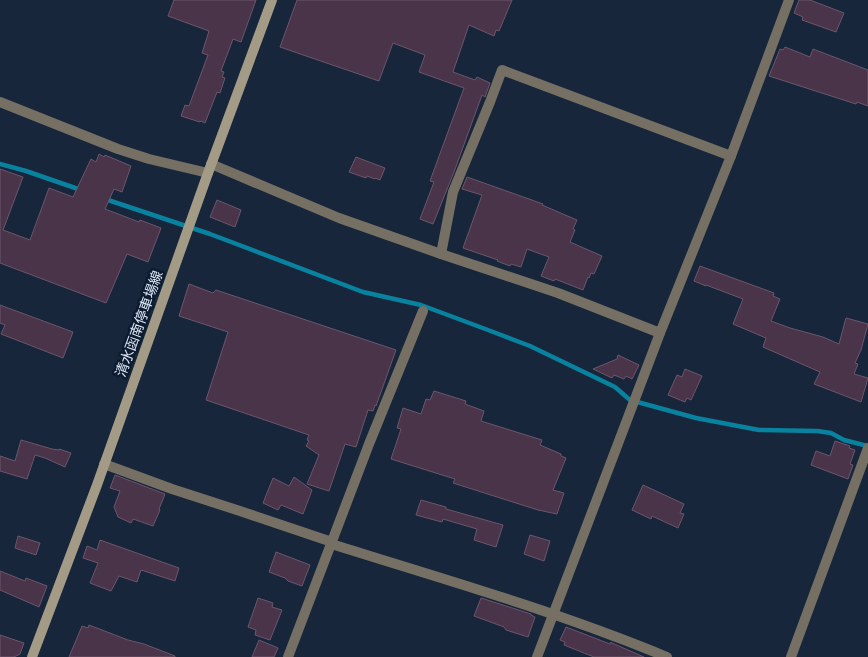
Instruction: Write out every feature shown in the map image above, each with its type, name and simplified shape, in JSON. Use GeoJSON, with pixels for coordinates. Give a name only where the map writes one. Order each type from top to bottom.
{"type":"FeatureCollection","features":[{"type":"Feature","properties":{"kind":"main road","name":"清水函南停車場線"},"geometry":{"type":"LineString","coordinates":[[32,657],[272,0]]}},
{"type":"Feature","properties":{"kind":"street"},"geometry":{"type":"LineString","coordinates":[[538,657],[660,333],[731,156],[789,0]]}},
{"type":"Feature","properties":{"kind":"street"},"geometry":{"type":"LineString","coordinates":[[440,254],[453,192],[502,70],[731,156]]}},
{"type":"Feature","properties":{"kind":"street"},"geometry":{"type":"LineString","coordinates":[[0,102],[148,159],[209,169],[440,254],[558,293],[660,333]]}},
{"type":"Feature","properties":{"kind":"street"},"geometry":{"type":"LineString","coordinates":[[288,657],[369,444],[423,311]]}},
{"type":"Feature","properties":{"kind":"street"},"geometry":{"type":"LineString","coordinates":[[791,657],[868,448]]}},
{"type":"Feature","properties":{"kind":"street"},"geometry":{"type":"LineString","coordinates":[[104,464],[172,490],[554,614],[667,657]]}},
{"type":"Feature","properties":{"kind":"building"},"geometry":{"type":"Polygon","coordinates":[[[174,0],[256,0],[241,42],[233,39],[221,71],[224,72],[222,77],[225,78],[220,93],[217,92],[205,123],[181,116],[185,105],[189,106],[208,55],[202,53],[209,31],[168,16],[174,0]]]}},
{"type":"Feature","properties":{"kind":"building"},"geometry":{"type":"Polygon","coordinates":[[[297,0],[512,0],[499,31],[496,30],[494,36],[469,25],[453,72],[475,80],[477,77],[490,83],[485,97],[482,95],[433,224],[420,219],[434,182],[430,181],[464,88],[419,72],[425,55],[393,43],[379,81],[280,47],[297,0]]]}},
{"type":"Feature","properties":{"kind":"building"},"geometry":{"type":"Polygon","coordinates":[[[799,0],[810,0],[844,13],[836,32],[802,20],[803,17],[794,13],[799,0]]]}},
{"type":"Feature","properties":{"kind":"building"},"geometry":{"type":"Polygon","coordinates":[[[785,47],[810,57],[813,49],[868,70],[868,106],[857,102],[856,104],[769,76],[780,49],[783,50],[785,47]]]}},
{"type":"Feature","properties":{"kind":"building"},"geometry":{"type":"Polygon","coordinates":[[[99,154],[131,166],[122,192],[114,189],[105,209],[161,228],[148,262],[127,254],[106,303],[0,263],[0,169],[23,177],[3,230],[30,240],[49,188],[73,197],[91,159],[96,162],[99,154]]]}},
{"type":"Feature","properties":{"kind":"building"},"geometry":{"type":"Polygon","coordinates":[[[356,157],[385,168],[380,180],[367,176],[366,178],[349,172],[356,157]]]}},
{"type":"Feature","properties":{"kind":"building"},"geometry":{"type":"Polygon","coordinates":[[[467,177],[543,204],[577,220],[570,242],[602,256],[594,274],[591,273],[588,277],[583,290],[555,279],[554,281],[541,276],[549,257],[527,249],[521,267],[511,264],[510,266],[463,248],[482,195],[462,189],[467,177]]]}},
{"type":"Feature","properties":{"kind":"building"},"geometry":{"type":"Polygon","coordinates":[[[217,200],[241,210],[235,227],[210,217],[217,200]]]}},
{"type":"Feature","properties":{"kind":"building"},"geometry":{"type":"Polygon","coordinates":[[[700,266],[774,293],[773,296],[780,299],[771,321],[790,328],[823,337],[839,344],[846,318],[868,324],[861,350],[855,363],[858,364],[854,374],[868,378],[861,402],[814,384],[820,372],[763,347],[766,338],[733,324],[743,299],[694,281],[700,266]]]}},
{"type":"Feature","properties":{"kind":"building"},"geometry":{"type":"Polygon","coordinates":[[[189,284],[213,293],[216,290],[396,350],[376,406],[373,411],[368,410],[356,447],[345,444],[329,491],[307,484],[319,455],[306,446],[309,441],[307,440],[309,435],[206,400],[228,332],[179,316],[189,284]]]}},
{"type":"Feature","properties":{"kind":"building"},"geometry":{"type":"Polygon","coordinates":[[[0,305],[73,332],[63,358],[1,334],[5,325],[0,323],[0,305]]]}},
{"type":"Feature","properties":{"kind":"building"},"geometry":{"type":"Polygon","coordinates":[[[618,355],[639,365],[632,379],[626,376],[624,379],[614,375],[612,378],[593,369],[617,359],[618,355]]]}},
{"type":"Feature","properties":{"kind":"building"},"geometry":{"type":"Polygon","coordinates":[[[685,369],[702,376],[691,400],[687,398],[685,402],[668,395],[677,375],[682,377],[685,369]]]}},
{"type":"Feature","properties":{"kind":"building"},"geometry":{"type":"Polygon","coordinates":[[[434,391],[466,401],[465,404],[484,411],[481,421],[542,440],[540,445],[566,458],[553,490],[564,493],[557,514],[538,510],[453,483],[455,479],[391,459],[401,429],[397,428],[403,408],[421,414],[426,399],[430,400],[434,391]]]}},
{"type":"Feature","properties":{"kind":"building"},"geometry":{"type":"Polygon","coordinates":[[[21,440],[71,453],[65,467],[35,455],[27,479],[0,471],[0,456],[15,461],[21,440]]]}},
{"type":"Feature","properties":{"kind":"building"},"geometry":{"type":"Polygon","coordinates":[[[835,441],[850,446],[849,448],[855,450],[850,464],[853,465],[848,479],[811,465],[816,451],[830,456],[835,441]]]}},
{"type":"Feature","properties":{"kind":"building"},"geometry":{"type":"Polygon","coordinates":[[[115,475],[165,494],[153,526],[133,519],[131,523],[118,517],[114,507],[120,491],[110,488],[115,475]]]}},
{"type":"Feature","properties":{"kind":"building"},"geometry":{"type":"Polygon","coordinates":[[[294,477],[312,490],[303,514],[281,505],[278,510],[263,503],[273,478],[289,486],[294,477]]]}},
{"type":"Feature","properties":{"kind":"building"},"geometry":{"type":"Polygon","coordinates":[[[643,485],[684,504],[680,513],[684,514],[678,528],[652,516],[651,519],[632,510],[643,485]]]}},
{"type":"Feature","properties":{"kind":"building"},"geometry":{"type":"Polygon","coordinates":[[[421,500],[503,525],[496,547],[474,540],[477,529],[443,519],[442,522],[416,515],[421,500]]]}},
{"type":"Feature","properties":{"kind":"building"},"geometry":{"type":"Polygon","coordinates":[[[530,535],[550,541],[544,561],[524,554],[530,535]]]}},
{"type":"Feature","properties":{"kind":"building"},"geometry":{"type":"Polygon","coordinates":[[[18,536],[40,543],[36,555],[15,548],[18,536]]]}},
{"type":"Feature","properties":{"kind":"building"},"geometry":{"type":"Polygon","coordinates":[[[100,540],[179,568],[175,581],[141,570],[137,582],[119,576],[111,591],[90,583],[98,563],[83,558],[87,546],[97,550],[100,540]]]}},
{"type":"Feature","properties":{"kind":"building"},"geometry":{"type":"Polygon","coordinates":[[[276,552],[310,565],[302,586],[269,572],[276,552]]]}},
{"type":"Feature","properties":{"kind":"building"},"geometry":{"type":"Polygon","coordinates":[[[0,571],[25,581],[26,578],[47,586],[39,607],[0,590],[0,571]]]}},
{"type":"Feature","properties":{"kind":"building"},"geometry":{"type":"Polygon","coordinates":[[[258,598],[273,603],[272,607],[282,610],[270,640],[255,635],[256,630],[248,627],[258,598]]]}},
{"type":"Feature","properties":{"kind":"building"},"geometry":{"type":"Polygon","coordinates":[[[481,598],[531,614],[535,617],[528,637],[474,616],[481,598]]]}},
{"type":"Feature","properties":{"kind":"building"},"geometry":{"type":"Polygon","coordinates":[[[89,625],[175,657],[69,657],[82,626],[88,628],[89,625]]]}},
{"type":"Feature","properties":{"kind":"building"},"geometry":{"type":"Polygon","coordinates":[[[566,627],[610,644],[611,642],[644,657],[594,657],[564,645],[565,642],[560,640],[566,627]]]}},
{"type":"Feature","properties":{"kind":"building"},"geometry":{"type":"Polygon","coordinates":[[[0,635],[24,643],[20,654],[14,657],[0,657],[0,635]]]}},
{"type":"Feature","properties":{"kind":"building"},"geometry":{"type":"Polygon","coordinates":[[[259,640],[278,648],[274,657],[252,657],[259,640]]]}},
{"type":"Feature","properties":{"kind":"waterway"},"geometry":{"type":"LineString","coordinates":[[0,164],[81,190]]}},
{"type":"Feature","properties":{"kind":"waterway"},"geometry":{"type":"LineString","coordinates":[[105,199],[210,234],[363,292],[421,305],[530,346],[615,387],[630,400],[696,418],[759,430],[831,433],[844,440],[868,446]]}}]}
